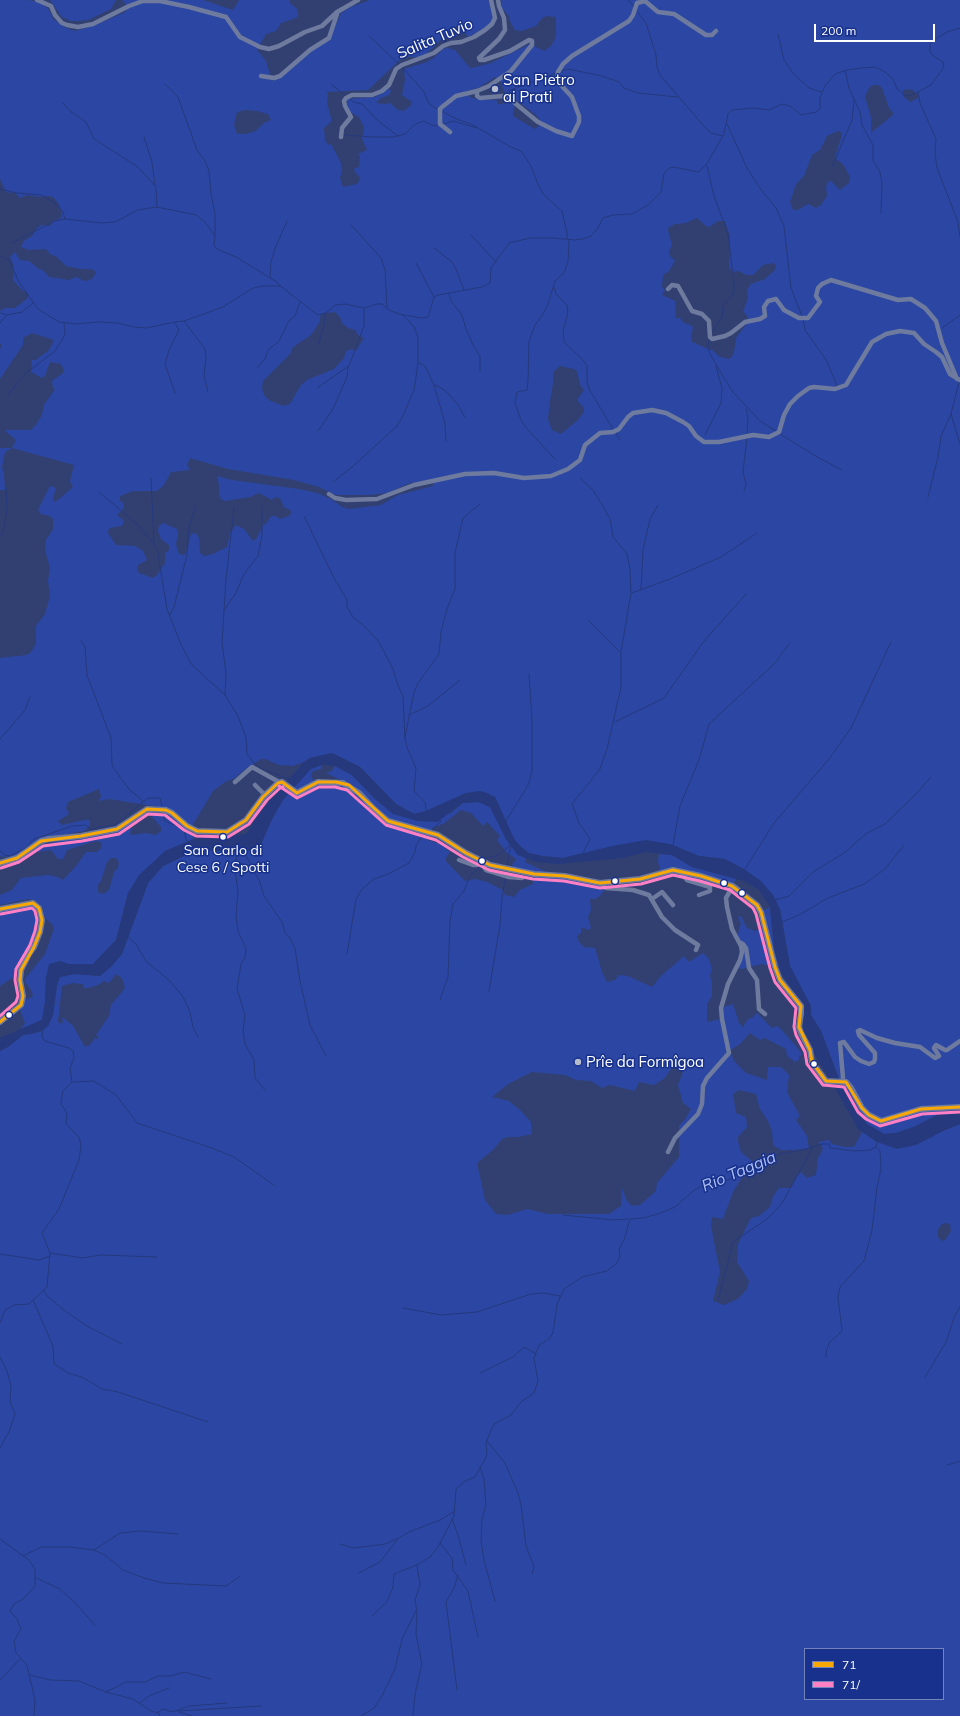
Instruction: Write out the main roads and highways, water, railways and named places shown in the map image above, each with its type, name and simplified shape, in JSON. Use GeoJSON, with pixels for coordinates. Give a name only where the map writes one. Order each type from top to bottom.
{"type":"FeatureCollection","features":[{"type":"Feature","properties":{"kind":"waterway"},"geometry":{"type":"LineString","coordinates":[[628,0],[634,7]]}},
{"type":"Feature","properties":{"kind":"waterway"},"geometry":{"type":"LineString","coordinates":[[636,10],[646,23],[656,55],[657,67],[660,75],[711,133],[723,136]]}},
{"type":"Feature","properties":{"kind":"waterway"},"geometry":{"type":"LineString","coordinates":[[12,243],[55,221],[65,219],[101,223],[115,222],[138,210],[156,207],[196,215],[205,222],[215,236],[214,245],[217,249],[236,257],[275,281],[318,315],[326,313],[335,305],[345,304],[364,308],[382,304],[389,310],[399,314],[421,318],[428,317],[434,297],[482,287],[490,283],[491,268],[509,243],[530,238],[575,240],[591,236],[598,228],[603,218],[613,215],[632,214],[648,205],[661,192],[664,173],[669,168],[674,167],[698,172],[706,165],[724,134],[728,114],[732,110],[753,108],[769,110],[782,104],[790,106],[801,115],[816,112],[820,109],[820,98],[825,86],[835,74],[861,68],[875,67],[885,72],[893,79],[897,89],[906,96],[914,94],[931,85],[944,67],[943,62],[932,55],[930,51],[930,44],[947,32],[960,28]]}},
{"type":"Feature","properties":{"kind":"waterway"},"geometry":{"type":"LineString","coordinates":[[778,34],[784,60],[793,73],[809,88],[821,92]]}},
{"type":"Feature","properties":{"kind":"waterway"},"geometry":{"type":"LineString","coordinates":[[369,36],[399,64]]}},
{"type":"Feature","properties":{"kind":"waterway"},"geometry":{"type":"LineString","coordinates":[[403,68],[424,92],[429,104],[437,109]]}},
{"type":"Feature","properties":{"kind":"waterway"},"geometry":{"type":"LineString","coordinates":[[561,71],[568,69],[602,76],[619,82],[624,88],[638,93],[677,97]]}},
{"type":"Feature","properties":{"kind":"waterway"},"geometry":{"type":"LineString","coordinates":[[845,70],[849,88],[860,112],[862,125],[873,145],[873,160],[880,172],[882,183],[881,213]]}},
{"type":"Feature","properties":{"kind":"waterway"},"geometry":{"type":"LineString","coordinates":[[508,91],[556,73]]}},
{"type":"Feature","properties":{"kind":"waterway"},"geometry":{"type":"LineString","coordinates":[[165,84],[178,97],[197,150],[205,161],[209,171],[215,214],[215,236]]}},
{"type":"Feature","properties":{"kind":"waterway"},"geometry":{"type":"LineString","coordinates":[[331,84],[346,96]]}},
{"type":"Feature","properties":{"kind":"waterway"},"geometry":{"type":"LineString","coordinates":[[918,92],[920,103],[936,139],[935,153],[937,168],[958,222],[960,237]]}},
{"type":"Feature","properties":{"kind":"waterway"},"geometry":{"type":"LineString","coordinates":[[349,98],[353,102],[362,104],[377,120],[398,136]]}},
{"type":"Feature","properties":{"kind":"waterway"},"geometry":{"type":"LineString","coordinates":[[832,167],[852,120],[854,100]]}},
{"type":"Feature","properties":{"kind":"waterway"},"geometry":{"type":"LineString","coordinates":[[63,103],[71,112],[86,122],[94,139],[138,167],[156,187]]}},
{"type":"Feature","properties":{"kind":"waterway"},"geometry":{"type":"LineString","coordinates":[[442,111],[454,118],[473,125],[509,146],[521,151],[531,166],[539,187],[544,195],[562,211],[567,239]]}},
{"type":"Feature","properties":{"kind":"waterway"},"geometry":{"type":"LineString","coordinates":[[344,135],[393,137],[405,134],[414,125],[423,121],[434,126],[438,125]]}},
{"type":"Feature","properties":{"kind":"waterway"},"geometry":{"type":"LineString","coordinates":[[443,124],[453,121],[477,128]]}},
{"type":"Feature","properties":{"kind":"waterway"},"geometry":{"type":"LineString","coordinates":[[727,124],[747,168],[762,191],[776,208],[784,226],[791,288],[802,316]]}},
{"type":"Feature","properties":{"kind":"waterway"},"geometry":{"type":"LineString","coordinates":[[144,137],[152,162],[155,185]]}},
{"type":"Feature","properties":{"kind":"waterway"},"geometry":{"type":"LineString","coordinates":[[707,166],[714,196],[728,234],[734,282],[734,293],[723,306],[722,317],[712,332]]}},
{"type":"Feature","properties":{"kind":"waterway"},"geometry":{"type":"LineString","coordinates":[[156,188],[157,207]]}},
{"type":"Feature","properties":{"kind":"waterway"},"geometry":{"type":"LineString","coordinates":[[0,189],[17,193],[42,195],[57,205],[63,212],[65,219]]}},
{"type":"Feature","properties":{"kind":"waterway"},"geometry":{"type":"LineString","coordinates":[[270,277],[271,262],[287,221]]}},
{"type":"Feature","properties":{"kind":"waterway"},"geometry":{"type":"LineString","coordinates":[[351,225],[381,258],[385,270],[387,308]]}},
{"type":"Feature","properties":{"kind":"waterway"},"geometry":{"type":"LineString","coordinates":[[471,235],[496,262]]}},
{"type":"Feature","properties":{"kind":"waterway"},"geometry":{"type":"LineString","coordinates":[[555,459],[527,429],[521,420],[515,403],[517,392],[527,390],[529,341],[535,325],[548,304],[555,281],[564,273],[568,262],[569,240]]}},
{"type":"Feature","properties":{"kind":"waterway"},"geometry":{"type":"LineString","coordinates":[[434,248],[452,262],[464,290]]}},
{"type":"Feature","properties":{"kind":"waterway"},"geometry":{"type":"LineString","coordinates":[[0,256],[9,260],[19,282],[38,309],[59,322],[77,324],[97,322],[118,323],[146,328],[184,321],[223,307],[253,288],[263,286],[280,286]]}},
{"type":"Feature","properties":{"kind":"waterway"},"geometry":{"type":"LineString","coordinates":[[416,263],[434,297]]}},
{"type":"Feature","properties":{"kind":"waterway"},"geometry":{"type":"LineString","coordinates":[[554,287],[556,294],[567,305],[568,312],[563,331],[564,342],[584,361],[587,366],[587,381],[589,389],[613,429]]}},
{"type":"Feature","properties":{"kind":"waterway"},"geometry":{"type":"LineString","coordinates":[[449,293],[451,301],[462,315],[473,345],[480,356],[480,371]]}},
{"type":"Feature","properties":{"kind":"waterway"},"geometry":{"type":"LineString","coordinates":[[257,368],[265,359],[268,350],[279,341],[289,321],[295,316],[300,302]]}},
{"type":"Feature","properties":{"kind":"waterway"},"geometry":{"type":"LineString","coordinates":[[0,313],[7,315],[22,312],[33,303]]}},
{"type":"Feature","properties":{"kind":"waterway"},"geometry":{"type":"LineString","coordinates":[[317,388],[349,366],[364,326],[364,309]]}},
{"type":"Feature","properties":{"kind":"waterway"},"geometry":{"type":"LineString","coordinates":[[318,345],[324,326],[325,314]]}},
{"type":"Feature","properties":{"kind":"waterway"},"geometry":{"type":"LineString","coordinates":[[333,482],[396,427],[402,418],[414,390],[418,363],[418,337],[414,327],[403,315]]}},
{"type":"Feature","properties":{"kind":"waterway"},"geometry":{"type":"LineString","coordinates":[[942,328],[960,315]]}},
{"type":"Feature","properties":{"kind":"waterway"},"geometry":{"type":"LineString","coordinates":[[0,323],[6,316]]}},
{"type":"Feature","properties":{"kind":"waterway"},"geometry":{"type":"LineString","coordinates":[[803,319],[805,330],[827,361],[837,386]]}},
{"type":"Feature","properties":{"kind":"waterway"},"geometry":{"type":"LineString","coordinates":[[184,321],[205,349],[206,358],[204,375],[208,392]]}},
{"type":"Feature","properties":{"kind":"waterway"},"geometry":{"type":"LineString","coordinates":[[7,396],[25,374],[55,351],[65,335],[64,323]]}},
{"type":"Feature","properties":{"kind":"waterway"},"geometry":{"type":"LineString","coordinates":[[175,323],[179,330],[169,350],[165,364],[175,393]]}},
{"type":"Feature","properties":{"kind":"waterway"},"geometry":{"type":"LineString","coordinates":[[709,339],[708,346],[710,354],[733,392],[760,421],[776,431]]}},
{"type":"Feature","properties":{"kind":"waterway"},"geometry":{"type":"LineString","coordinates":[[419,363],[425,366],[434,385],[445,423],[446,441]]}},
{"type":"Feature","properties":{"kind":"waterway"},"geometry":{"type":"LineString","coordinates":[[705,435],[721,403],[722,388],[716,366]]}},
{"type":"Feature","properties":{"kind":"waterway"},"geometry":{"type":"LineString","coordinates":[[318,431],[333,409],[347,377],[348,367]]}},
{"type":"Feature","properties":{"kind":"waterway"},"geometry":{"type":"LineString","coordinates":[[928,497],[938,457],[941,436],[951,414],[959,382]]}},
{"type":"Feature","properties":{"kind":"waterway"},"geometry":{"type":"LineString","coordinates":[[435,385],[449,394],[465,417]]}},
{"type":"Feature","properties":{"kind":"waterway"},"geometry":{"type":"LineString","coordinates":[[746,409],[748,418],[747,433]]}},
{"type":"Feature","properties":{"kind":"waterway"},"geometry":{"type":"LineString","coordinates":[[951,414],[960,444]]}},
{"type":"Feature","properties":{"kind":"waterway"},"geometry":{"type":"LineString","coordinates":[[616,433],[620,440]]}},
{"type":"Feature","properties":{"kind":"waterway"},"geometry":{"type":"LineString","coordinates":[[780,434],[842,470]]}},
{"type":"Feature","properties":{"kind":"waterway"},"geometry":{"type":"LineString","coordinates":[[744,491],[746,485],[743,472],[747,438]]}},
{"type":"Feature","properties":{"kind":"waterway"},"geometry":{"type":"LineString","coordinates":[[151,478],[154,543]]}},
{"type":"Feature","properties":{"kind":"waterway"},"geometry":{"type":"LineString","coordinates":[[580,478],[593,490],[610,519],[613,537],[627,554],[630,569],[631,593],[621,652],[621,687],[607,749],[600,769],[572,804],[579,823],[590,839],[583,853]]}},
{"type":"Feature","properties":{"kind":"waterway"},"geometry":{"type":"LineString","coordinates":[[0,536],[3,533],[7,509],[6,488]]}},
{"type":"Feature","properties":{"kind":"waterway"},"geometry":{"type":"LineString","coordinates":[[99,492],[138,525],[157,548],[167,609],[182,647],[192,665],[225,695],[238,716],[246,738],[247,754],[253,762],[262,769],[289,779]]}},
{"type":"Feature","properties":{"kind":"waterway"},"geometry":{"type":"LineString","coordinates":[[405,737],[414,692],[418,683],[439,654],[441,632],[447,609],[455,589],[455,553],[463,518],[480,504]]}},
{"type":"Feature","properties":{"kind":"waterway"},"geometry":{"type":"LineString","coordinates":[[170,615],[174,607],[187,555],[189,527],[196,505]]}},
{"type":"Feature","properties":{"kind":"waterway"},"geometry":{"type":"LineString","coordinates":[[641,590],[643,550],[650,519],[658,505]]}},
{"type":"Feature","properties":{"kind":"waterway"},"geometry":{"type":"LineString","coordinates":[[224,610],[236,593],[244,574],[258,556],[262,536],[262,507]]}},
{"type":"Feature","properties":{"kind":"waterway"},"geometry":{"type":"LineString","coordinates":[[225,695],[226,673],[222,643],[226,579],[234,508]]}},
{"type":"Feature","properties":{"kind":"waterway"},"geometry":{"type":"LineString","coordinates":[[304,516],[334,578],[347,600],[347,607],[353,617],[379,642],[393,669],[403,696],[405,739],[416,768],[414,791],[425,802],[426,810]]}},
{"type":"Feature","properties":{"kind":"waterway"},"geometry":{"type":"LineString","coordinates":[[632,593],[670,579],[721,557],[757,533]]}},
{"type":"Feature","properties":{"kind":"waterway"},"geometry":{"type":"LineString","coordinates":[[615,722],[664,698],[704,641],[746,594]]}},
{"type":"Feature","properties":{"kind":"waterway"},"geometry":{"type":"LineString","coordinates":[[588,620],[620,652]]}},
{"type":"Feature","properties":{"kind":"waterway"},"geometry":{"type":"LineString","coordinates":[[81,641],[85,647],[87,675],[111,738],[112,764],[129,789],[143,801]]}},
{"type":"Feature","properties":{"kind":"waterway"},"geometry":{"type":"LineString","coordinates":[[745,869],[774,823],[829,759],[851,728],[891,642]]}},
{"type":"Feature","properties":{"kind":"waterway"},"geometry":{"type":"LineString","coordinates":[[673,845],[680,806],[699,760],[709,724],[774,664],[789,644]]}},
{"type":"Feature","properties":{"kind":"waterway"},"geometry":{"type":"LineString","coordinates":[[506,821],[529,783],[532,771],[532,720],[529,674]]}},
{"type":"Feature","properties":{"kind":"waterway"},"geometry":{"type":"LineString","coordinates":[[409,715],[428,706],[460,680]]}},
{"type":"Feature","properties":{"kind":"waterway"},"geometry":{"type":"LineString","coordinates":[[0,739],[25,710],[30,697]]}},
{"type":"Feature","properties":{"kind":"waterway"},"geometry":{"type":"LineString","coordinates":[[775,900],[789,896],[813,872],[844,853],[867,833],[885,824],[931,777]]}},
{"type":"Feature","properties":{"kind":"waterway"},"geometry":{"type":"LineString","coordinates":[[0,851],[5,855],[10,856],[26,848],[34,839],[72,826],[86,825],[90,829],[115,825],[148,798],[160,798],[162,807]]}},
{"type":"Feature","properties":{"kind":"waterway"},"geometry":{"type":"LineString","coordinates":[[162,812],[165,821],[184,829],[186,840],[188,842]]}},
{"type":"Feature","properties":{"kind":"waterway"},"geometry":{"type":"LineString","coordinates":[[432,830],[441,821],[439,820]]}},
{"type":"Feature","properties":{"kind":"waterway"},"geometry":{"type":"LineString","coordinates":[[347,954],[356,899],[362,889],[374,879],[388,874],[409,863],[420,839],[427,835]]}},
{"type":"Feature","properties":{"kind":"waterway"},"geometry":{"type":"LineString","coordinates":[[486,860],[488,857],[498,855],[511,845]]}},
{"type":"Feature","properties":{"kind":"waterway"},"geometry":{"type":"LineString","coordinates":[[507,866],[511,845]]}},
{"type":"Feature","properties":{"kind":"waterway"},"geometry":{"type":"LineString","coordinates":[[782,922],[799,915],[828,898],[864,884],[885,869],[904,845]]}},
{"type":"Feature","properties":{"kind":"waterway"},"geometry":{"type":"LineString","coordinates":[[237,852],[235,869],[238,892],[236,915],[238,931],[246,949],[245,958],[241,964],[237,989],[245,1015],[243,1031],[245,1044],[254,1060],[255,1078],[265,1090]]}},
{"type":"Feature","properties":{"kind":"waterway"},"geometry":{"type":"LineString","coordinates":[[244,852],[260,882],[264,896],[282,922],[285,933],[290,938],[295,949],[300,981],[310,1025],[326,1056]]}},
{"type":"Feature","properties":{"kind":"waterway"},"geometry":{"type":"LineString","coordinates":[[440,1000],[448,977],[450,921],[453,904],[464,891],[470,876],[483,864]]}},
{"type":"Feature","properties":{"kind":"waterway"},"geometry":{"type":"LineString","coordinates":[[489,991],[500,925],[505,879]]}},
{"type":"Feature","properties":{"kind":"waterway"},"geometry":{"type":"LineString","coordinates":[[127,936],[136,944],[146,961],[170,981],[183,997],[189,1009],[193,1027],[198,1037]]}},
{"type":"Feature","properties":{"kind":"waterway"},"geometry":{"type":"LineString","coordinates":[[0,1323],[5,1310],[14,1305],[29,1304],[47,1287],[50,1253],[42,1233],[59,1209],[79,1160],[81,1145],[79,1137],[66,1124],[67,1113],[61,1104],[63,1091],[72,1082],[70,1068],[74,1058],[73,1051],[69,1048],[45,1041],[42,1037],[43,1028]]}},
{"type":"Feature","properties":{"kind":"waterway"},"geometry":{"type":"LineString","coordinates":[[72,1082],[94,1081],[116,1095],[137,1123],[234,1157],[275,1186]]}},
{"type":"Feature","properties":{"kind":"waterway","name":"Rio Taggia"},"geometry":{"type":"LineString","coordinates":[[372,1616],[387,1602],[393,1587],[394,1574],[419,1564],[431,1556],[438,1547],[454,1516],[456,1489],[465,1481],[475,1477],[487,1455],[486,1442],[494,1424],[511,1415],[521,1402],[534,1393],[538,1381],[534,1358],[539,1345],[549,1339],[553,1333],[557,1304],[564,1289],[582,1277],[607,1271],[617,1263],[620,1256],[619,1249],[624,1240],[630,1219],[643,1218],[675,1207],[692,1192],[703,1185],[721,1183],[732,1178],[755,1163],[784,1153],[803,1150],[822,1144],[829,1144],[830,1148],[855,1151],[870,1150],[876,1147],[877,1142]]}},
{"type":"Feature","properties":{"kind":"waterway"},"geometry":{"type":"LineString","coordinates":[[718,1301],[733,1242],[767,1219],[782,1203],[813,1147]]}},
{"type":"Feature","properties":{"kind":"waterway"},"geometry":{"type":"LineString","coordinates":[[826,1357],[829,1343],[842,1331],[838,1297],[840,1287],[864,1261],[872,1230],[877,1187],[881,1169],[880,1151],[876,1147]]}},
{"type":"Feature","properties":{"kind":"waterway"},"geometry":{"type":"LineString","coordinates":[[563,1215],[613,1220],[628,1219]]}},
{"type":"Feature","properties":{"kind":"waterway"},"geometry":{"type":"LineString","coordinates":[[50,1253],[83,1258],[100,1255],[157,1257]]}},
{"type":"Feature","properties":{"kind":"waterway"},"geometry":{"type":"LineString","coordinates":[[0,1254],[39,1260],[50,1256]]}},
{"type":"Feature","properties":{"kind":"waterway"},"geometry":{"type":"LineString","coordinates":[[44,1291],[47,1296],[64,1310],[87,1326],[122,1344]]}},
{"type":"Feature","properties":{"kind":"waterway"},"geometry":{"type":"LineString","coordinates":[[403,1308],[441,1315],[477,1312],[531,1294],[544,1293],[560,1296]]}},
{"type":"Feature","properties":{"kind":"waterway"},"geometry":{"type":"LineString","coordinates":[[33,1300],[53,1346],[54,1364],[68,1373],[84,1378],[102,1389],[118,1392],[208,1422]]}},
{"type":"Feature","properties":{"kind":"waterway"},"geometry":{"type":"LineString","coordinates":[[925,1377],[946,1342],[955,1315],[960,1307]]}},
{"type":"Feature","properties":{"kind":"waterway"},"geometry":{"type":"LineString","coordinates":[[480,1373],[513,1357],[524,1347],[536,1354]]}},
{"type":"Feature","properties":{"kind":"waterway"},"geometry":{"type":"LineString","coordinates":[[0,1357],[7,1371],[11,1386],[10,1401],[15,1414],[9,1432],[0,1448]]}},
{"type":"Feature","properties":{"kind":"waterway"},"geometry":{"type":"LineString","coordinates":[[487,1441],[505,1463],[518,1493],[526,1546],[534,1567],[532,1574]]}},
{"type":"Feature","properties":{"kind":"waterway"},"geometry":{"type":"LineString","coordinates":[[947,1465],[960,1461]]}},
{"type":"Feature","properties":{"kind":"waterway","name":"Rio Taggia"},"geometry":{"type":"LineString","coordinates":[[480,1467],[484,1479],[486,1505],[482,1519],[481,1541],[484,1560],[495,1601]]}},
{"type":"Feature","properties":{"kind":"waterway"},"geometry":{"type":"LineString","coordinates":[[340,1544],[353,1548],[385,1544],[409,1532],[440,1520],[455,1511]]}},
{"type":"Feature","properties":{"kind":"waterway"},"geometry":{"type":"LineString","coordinates":[[452,1519],[466,1565]]}},
{"type":"Feature","properties":{"kind":"waterway"},"geometry":{"type":"LineString","coordinates":[[94,1550],[120,1533],[141,1531],[178,1534]]}},
{"type":"Feature","properties":{"kind":"waterway"},"geometry":{"type":"LineString","coordinates":[[0,1539],[29,1560],[35,1569],[35,1586],[23,1599],[14,1604],[10,1611],[17,1619],[21,1629],[14,1641],[16,1653],[27,1665],[35,1700],[34,1716]]}},
{"type":"Feature","properties":{"kind":"waterway"},"geometry":{"type":"LineString","coordinates":[[359,1573],[380,1562],[397,1540]]}},
{"type":"Feature","properties":{"kind":"waterway"},"geometry":{"type":"LineString","coordinates":[[440,1543],[452,1558],[453,1570],[468,1591],[478,1637]]}},
{"type":"Feature","properties":{"kind":"waterway"},"geometry":{"type":"LineString","coordinates":[[23,1556],[41,1547],[69,1547],[94,1550],[105,1555],[123,1570],[163,1583],[226,1586],[240,1576]]}},
{"type":"Feature","properties":{"kind":"waterway"},"geometry":{"type":"LineString","coordinates":[[413,1716],[415,1694],[422,1664],[416,1634],[417,1612],[415,1600],[420,1585],[417,1565]]}},
{"type":"Feature","properties":{"kind":"waterway"},"geometry":{"type":"LineString","coordinates":[[457,1690],[446,1602],[454,1588],[458,1575]]}},
{"type":"Feature","properties":{"kind":"waterway"},"geometry":{"type":"LineString","coordinates":[[36,1578],[60,1589],[95,1625]]}},
{"type":"Feature","properties":{"kind":"waterway"},"geometry":{"type":"LineString","coordinates":[[361,1716],[374,1708],[382,1696],[395,1669],[402,1639],[416,1611]]}},
{"type":"Feature","properties":{"kind":"waterway"},"geometry":{"type":"LineString","coordinates":[[0,1680],[20,1659]]}},
{"type":"Feature","properties":{"kind":"waterway"},"geometry":{"type":"LineString","coordinates":[[106,1692],[126,1682],[145,1682],[158,1676],[171,1676],[184,1672],[211,1679]]}},
{"type":"Feature","properties":{"kind":"waterway"},"geometry":{"type":"LineString","coordinates":[[30,1675],[50,1680],[79,1681],[106,1692],[133,1699],[151,1711],[159,1713],[160,1716]]}},
{"type":"Feature","properties":{"kind":"waterway"},"geometry":{"type":"LineString","coordinates":[[140,1703],[149,1696],[169,1688]]}},
{"type":"Feature","properties":{"kind":"waterway"},"geometry":{"type":"LineString","coordinates":[[157,1713],[163,1709],[173,1712],[189,1706],[227,1703]]}},
{"type":"Feature","properties":{"kind":"waterway"},"geometry":{"type":"LineString","coordinates":[[178,1711],[261,1706]]}},
{"type":"Feature","properties":{"kind":"waterway"},"geometry":{"type":"LineString","coordinates":[[179,1712],[192,1716]]}},
{"type":"Feature","properties":{"kind":"place","name":"San Pietro ai Prati"},"geometry":{"type":"Point","coordinates":[495,89]}},
{"type":"Feature","properties":{"kind":"place","name":"San Carlo di Cese 6 / Spotti"},"geometry":{"type":"Point","coordinates":[223,837]}},
{"type":"Feature","properties":{"kind":"place","name":"Prîe da Formîgoa"},"geometry":{"type":"Point","coordinates":[578,1062]}}]}
